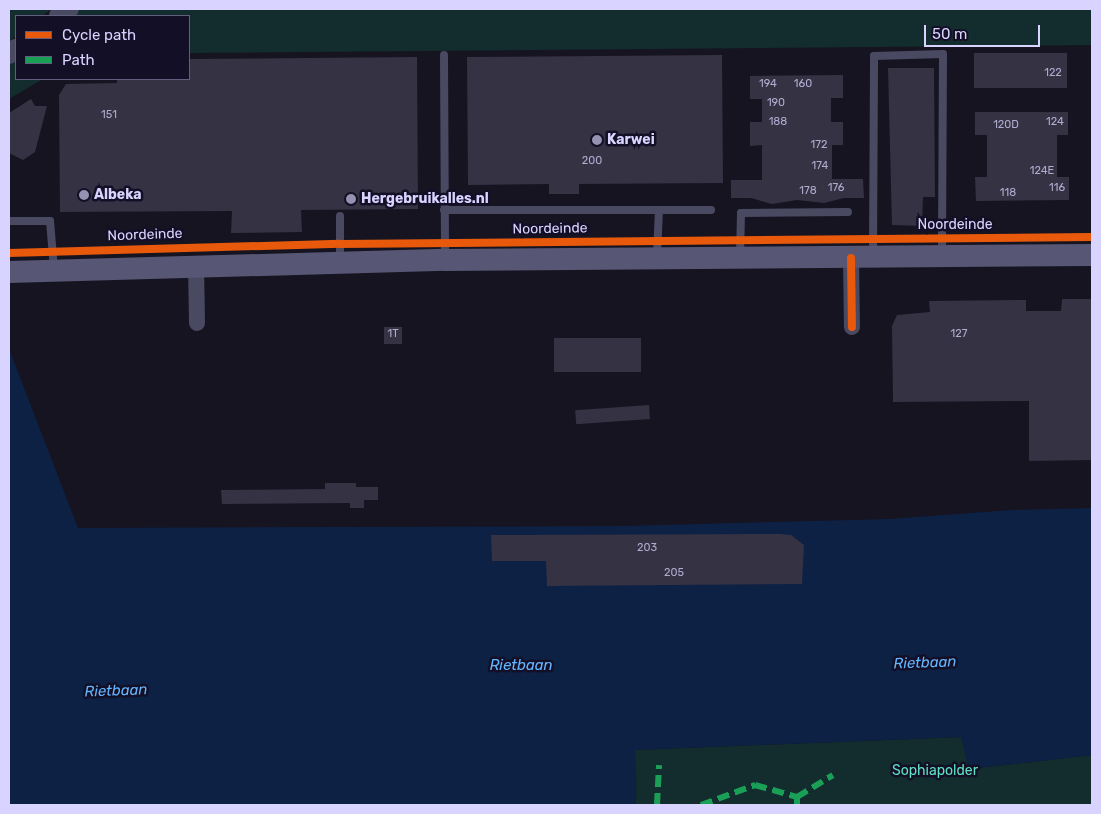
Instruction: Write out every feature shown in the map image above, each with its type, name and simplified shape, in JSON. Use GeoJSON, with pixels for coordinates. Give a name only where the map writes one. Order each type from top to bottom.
{"type":"FeatureCollection","features":[{"type":"Feature","properties":{"kind":"main road"},"geometry":{"type":"LineString","coordinates":[[9,272],[196,265],[445,260],[1092,255]]}},
{"type":"Feature","properties":{"kind":"street"},"geometry":{"type":"LineString","coordinates":[[851,258],[852,327]]}},
{"type":"Feature","properties":{"kind":"street"},"geometry":{"type":"LineString","coordinates":[[196,265],[197,323]]}},
{"type":"Feature","properties":{"kind":"lane"},"geometry":{"type":"LineString","coordinates":[[444,54],[445,260]]}},
{"type":"Feature","properties":{"kind":"lane"},"geometry":{"type":"LineString","coordinates":[[873,258],[874,56],[943,54],[942,257]]}},
{"type":"Feature","properties":{"kind":"lane"},"geometry":{"type":"LineString","coordinates":[[444,210],[711,210]]}},
{"type":"Feature","properties":{"kind":"lane"},"geometry":{"type":"LineString","coordinates":[[657,259],[659,210]]}},
{"type":"Feature","properties":{"kind":"lane"},"geometry":{"type":"LineString","coordinates":[[740,258],[741,213],[848,212]]}},
{"type":"Feature","properties":{"kind":"lane"},"geometry":{"type":"LineString","coordinates":[[340,216],[340,262]]}},
{"type":"Feature","properties":{"kind":"lane"},"geometry":{"type":"LineString","coordinates":[[9,221],[50,221],[54,269]]}},
{"type":"Feature","properties":{"kind":"green space"},"geometry":{"type":"Polygon","coordinates":[[[9,9],[52,9],[43,15],[15,15],[15,37],[9,42],[9,9]]]}},
{"type":"Feature","properties":{"kind":"green space"},"geometry":{"type":"Polygon","coordinates":[[[80,9],[1092,9],[1092,45],[190,53],[190,15],[72,15],[80,9]]]}},
{"type":"Feature","properties":{"kind":"green space"},"geometry":{"type":"Polygon","coordinates":[[[15,60],[15,80],[41,80],[9,99],[9,66],[15,60]]]}},
{"type":"Feature","properties":{"kind":"green space","name":"Sophiapolder"},"geometry":{"type":"Polygon","coordinates":[[[962,737],[969,769],[1092,755],[1092,805],[636,805],[635,750],[962,737]]]}},
{"type":"Feature","properties":{"kind":"water","name":"Rietbaan"},"geometry":{"type":"Polygon","coordinates":[[[9,349],[78,528],[625,526],[889,519],[1012,510],[1092,508],[1092,755],[969,769],[961,737],[635,750],[636,805],[9,805],[9,349]]]}},
{"type":"Feature","properties":{"kind":"building"},"geometry":{"type":"Polygon","coordinates":[[[974,53],[1067,53],[1067,88],[974,88],[974,53]]]}},
{"type":"Feature","properties":{"kind":"building"},"geometry":{"type":"Polygon","coordinates":[[[722,55],[723,183],[579,184],[579,194],[549,194],[549,184],[468,185],[467,57],[722,55]]]}},
{"type":"Feature","properties":{"kind":"building"},"geometry":{"type":"Polygon","coordinates":[[[417,57],[418,209],[301,210],[302,232],[231,233],[232,211],[60,212],[59,95],[66,84],[117,83],[117,80],[190,80],[190,59],[417,57]]]}},
{"type":"Feature","properties":{"kind":"building"},"geometry":{"type":"Polygon","coordinates":[[[888,68],[934,68],[935,197],[923,197],[922,226],[892,225],[888,68]]]}},
{"type":"Feature","properties":{"kind":"building"},"geometry":{"type":"Polygon","coordinates":[[[843,75],[843,98],[831,98],[831,122],[843,122],[843,145],[832,145],[832,179],[863,179],[864,198],[844,198],[824,203],[797,200],[772,204],[751,198],[731,198],[731,180],[762,180],[762,145],[750,146],[750,122],[762,122],[762,99],[750,99],[750,76],[843,75]]]}},
{"type":"Feature","properties":{"kind":"building"},"geometry":{"type":"Polygon","coordinates":[[[31,99],[35,106],[47,106],[35,152],[23,160],[9,153],[9,113],[31,99]]]}},
{"type":"Feature","properties":{"kind":"building"},"geometry":{"type":"Polygon","coordinates":[[[975,112],[1068,112],[1068,135],[1057,135],[1057,177],[1069,177],[1069,200],[976,201],[975,177],[987,177],[987,135],[975,135],[975,112]]]}},
{"type":"Feature","properties":{"kind":"building"},"geometry":{"type":"Polygon","coordinates":[[[1062,299],[1092,299],[1092,460],[1029,461],[1029,401],[893,402],[892,326],[897,315],[930,312],[929,301],[1026,300],[1026,311],[1061,311],[1062,299]]]}},
{"type":"Feature","properties":{"kind":"building"},"geometry":{"type":"Polygon","coordinates":[[[384,327],[402,327],[402,344],[384,344],[384,327]]]}},
{"type":"Feature","properties":{"kind":"building"},"geometry":{"type":"Polygon","coordinates":[[[554,338],[641,338],[641,372],[554,372],[554,338]]]}},
{"type":"Feature","properties":{"kind":"building"},"geometry":{"type":"Polygon","coordinates":[[[649,405],[650,419],[576,424],[575,410],[649,405]]]}},
{"type":"Feature","properties":{"kind":"building"},"geometry":{"type":"Polygon","coordinates":[[[325,483],[356,483],[356,487],[378,487],[378,500],[364,500],[364,508],[350,508],[350,503],[222,504],[221,490],[325,489],[325,483]]]}},
{"type":"Feature","properties":{"kind":"building"},"geometry":{"type":"Polygon","coordinates":[[[491,535],[791,535],[804,545],[802,584],[547,586],[546,561],[492,561],[491,535]]]}},
{"type":"Feature","properties":{"kind":"marked path"},"geometry":{"type":"LineString","coordinates":[[657,805],[659,765]]}},
{"type":"Feature","properties":{"kind":"marked path"},"geometry":{"type":"LineString","coordinates":[[797,805],[797,797],[833,775]]}},
{"type":"Feature","properties":{"kind":"marked path"},"geometry":{"type":"LineString","coordinates":[[701,805],[755,785],[797,797]]}},
{"type":"Feature","properties":{"kind":"cycle path","name":"Noordeinde"},"geometry":{"type":"LineString","coordinates":[[9,253],[340,244],[1092,237]]}},
{"type":"Feature","properties":{"kind":"cycle path"},"geometry":{"type":"LineString","coordinates":[[851,258],[852,327]]}},
{"type":"Feature","properties":{"kind":"place","name":"Karwei"},"geometry":{"type":"Point","coordinates":[597,140]}},
{"type":"Feature","properties":{"kind":"place","name":"Albeka"},"geometry":{"type":"Point","coordinates":[84,195]}},
{"type":"Feature","properties":{"kind":"place","name":"Hergebruikalles.nl"},"geometry":{"type":"Point","coordinates":[351,199]}}]}
